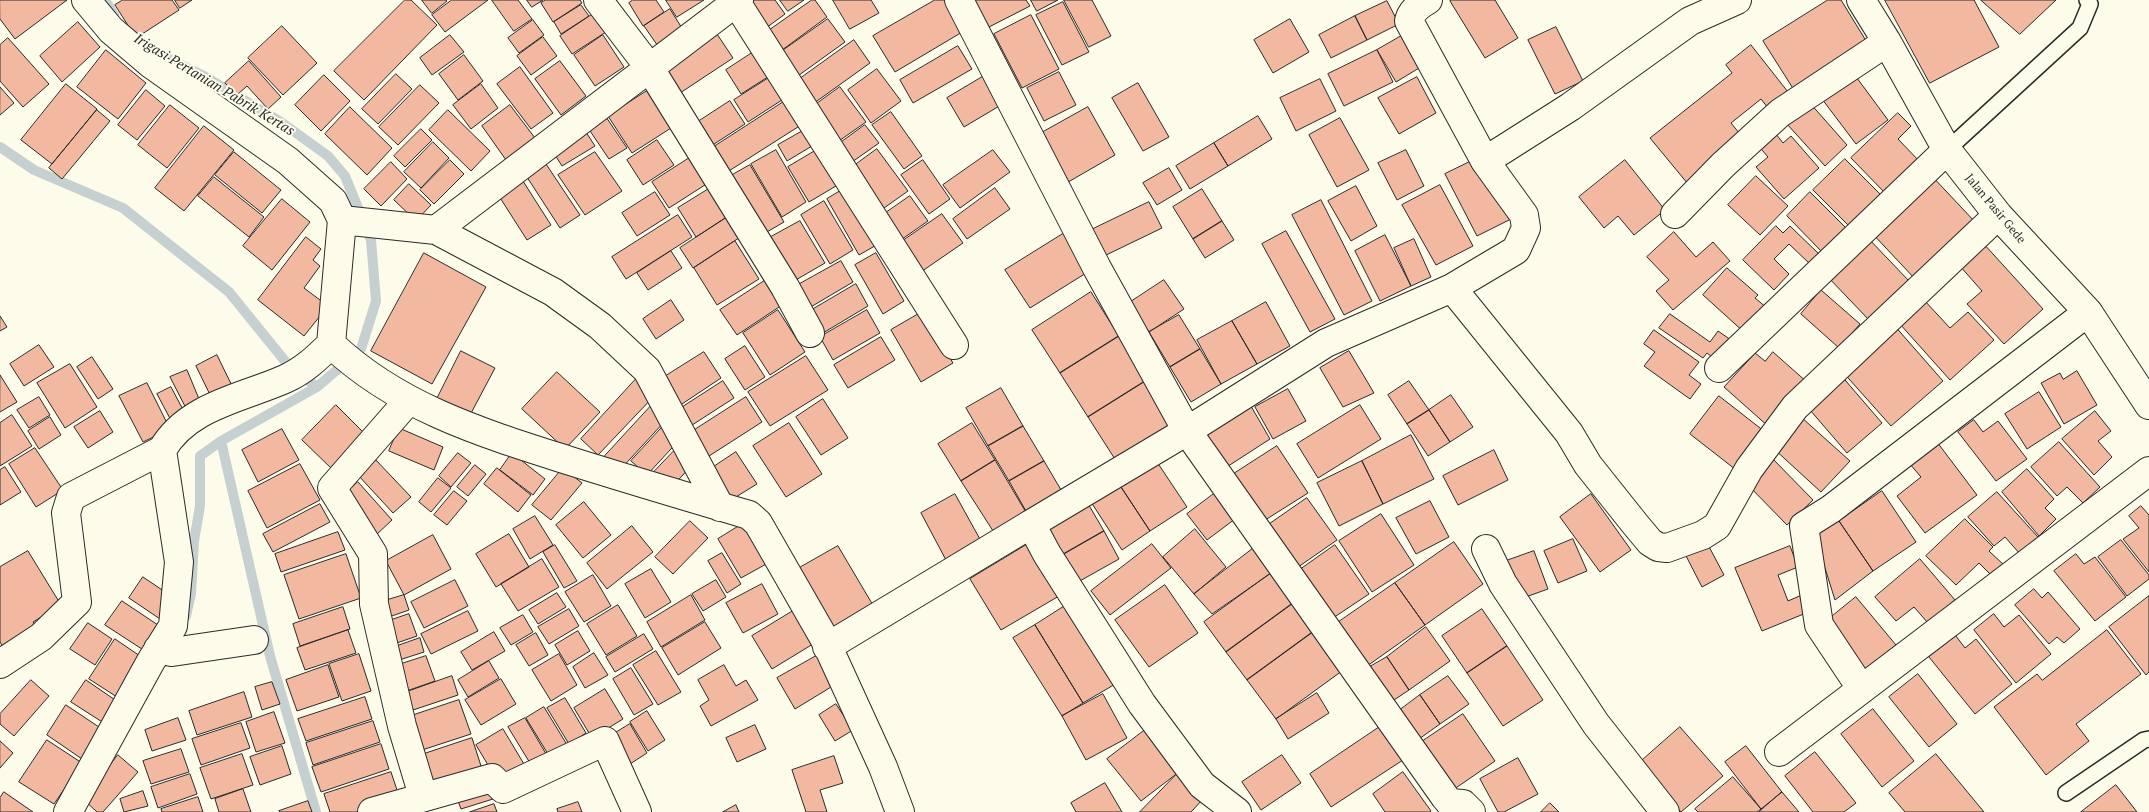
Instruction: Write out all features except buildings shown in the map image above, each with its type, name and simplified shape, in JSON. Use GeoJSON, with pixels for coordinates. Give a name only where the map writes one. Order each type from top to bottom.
{"type":"FeatureCollection","features":[{"type":"Feature","properties":{"kind":"street"},"geometry":{"type":"LineString","coordinates":[[598,0],[649,68],[785,287],[810,333]]}},
{"type":"Feature","properties":{"kind":"street"},"geometry":{"type":"LineString","coordinates":[[959,0],[1097,268],[1187,431],[1444,797],[1450,802],[1464,804],[1471,812]]}},
{"type":"Feature","properties":{"kind":"street"},"geometry":{"type":"LineString","coordinates":[[827,647],[1187,431],[1326,343],[1452,288],[1516,250],[1526,228],[1524,214],[1485,161],[1409,21],[1416,8],[1428,0]]}},
{"type":"Feature","properties":{"kind":"street"},"geometry":{"type":"LineString","coordinates":[[1485,161],[1570,107],[1690,22],[1737,0]]}},
{"type":"Feature","properties":{"kind":"street","name":"Jalan Pasir Gede"},"geometry":{"type":"LineString","coordinates":[[1861,0],[1887,42],[1946,150],[1998,215],[2088,312],[2149,405]]}},
{"type":"Feature","properties":{"kind":"street"},"geometry":{"type":"LineString","coordinates":[[436,230],[737,1],[954,345]]}},
{"type":"Feature","properties":{"kind":"street"},"geometry":{"type":"LineString","coordinates":[[98,4],[111,30],[151,64],[288,161],[358,222],[436,230],[553,292],[600,326],[647,370],[720,507]]}},
{"type":"Feature","properties":{"kind":"street"},"geometry":{"type":"LineString","coordinates":[[1675,214],[1780,113],[1887,42]]}},
{"type":"Feature","properties":{"kind":"street"},"geometry":{"type":"LineString","coordinates":[[1719,368],[1946,150]]}},
{"type":"Feature","properties":{"kind":"street"},"geometry":{"type":"LineString","coordinates":[[1452,288],[1569,433],[1588,465],[1635,524],[1650,542],[1658,547],[1667,548],[1703,535],[1717,526],[1749,469],[1795,407],[1998,215]]}},
{"type":"Feature","properties":{"kind":"street"},"geometry":{"type":"LineString","coordinates":[[0,664],[40,638],[76,602],[66,513],[71,497],[162,450],[170,436],[181,426],[211,408],[286,378],[323,352],[358,222]]}},
{"type":"Feature","properties":{"kind":"street"},"geometry":{"type":"LineString","coordinates":[[1861,688],[1819,625],[1804,526],[1831,509],[2088,312]]}},
{"type":"Feature","properties":{"kind":"street"},"geometry":{"type":"LineString","coordinates":[[323,352],[350,363],[408,401],[448,420],[495,437],[749,515],[758,524],[827,647],[882,767],[900,812]]}},
{"type":"Feature","properties":{"kind":"street"},"geometry":{"type":"LineString","coordinates":[[408,401],[332,488],[373,554],[374,604],[402,726],[423,796]]}},
{"type":"Feature","properties":{"kind":"street"},"geometry":{"type":"LineString","coordinates":[[68,812],[158,649],[173,626],[179,562],[162,450]]}},
{"type":"Feature","properties":{"kind":"street"},"geometry":{"type":"LineString","coordinates":[[1780,752],[1861,688],[2149,471]]}},
{"type":"Feature","properties":{"kind":"street"},"geometry":{"type":"LineString","coordinates":[[1031,524],[1047,554],[1142,704],[1202,784],[1237,812]]}},
{"type":"Feature","properties":{"kind":"street"},"geometry":{"type":"LineString","coordinates":[[1486,549],[1503,584],[1596,724],[1665,812]]}},
{"type":"Feature","properties":{"kind":"street"},"geometry":{"type":"LineString","coordinates":[[158,649],[172,652],[254,640]]}},
{"type":"Feature","properties":{"kind":"street"},"geometry":{"type":"LineString","coordinates":[[372,812],[492,778],[503,789],[605,741],[637,812]]}},
{"type":"Feature","properties":{"kind":"lane"},"geometry":{"type":"LineString","coordinates":[[1946,150],[2080,28],[2090,4],[2087,0]]}},
{"type":"Feature","properties":{"kind":"lane"},"geometry":{"type":"LineString","coordinates":[[2066,793],[2144,740],[2149,739]]}},
{"type":"Feature","properties":{"kind":"waterway","name":"Irigasi Pertanian Pabrik Kertas"},"geometry":{"type":"LineString","coordinates":[[105,0],[114,15]]}},
{"type":"Feature","properties":{"kind":"waterway","name":"Irigasi Pertanian Pabrik Kertas"},"geometry":{"type":"LineString","coordinates":[[156,53],[204,76],[281,122],[328,156],[345,176],[371,240],[376,301],[361,349],[354,356]]}},
{"type":"Feature","properties":{"kind":"waterway"},"geometry":{"type":"LineString","coordinates":[[0,147],[34,170],[123,208],[229,292],[289,366],[317,387]]}},
{"type":"Feature","properties":{"kind":"waterway","name":"Irigasi Pertanian Pabrik Kertas"},"geometry":{"type":"LineString","coordinates":[[186,616],[191,594],[194,541],[200,506],[200,456],[221,441],[317,387],[345,363]]}},
{"type":"Feature","properties":{"kind":"waterway"},"geometry":{"type":"LineString","coordinates":[[221,441],[270,656],[316,812]]}}]}
